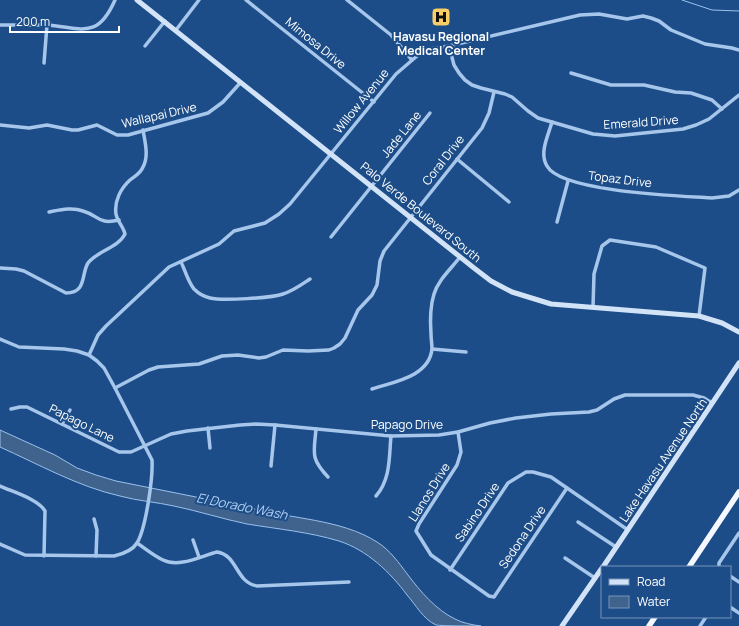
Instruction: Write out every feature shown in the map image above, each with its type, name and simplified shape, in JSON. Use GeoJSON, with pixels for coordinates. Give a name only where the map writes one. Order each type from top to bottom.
{"type":"FeatureCollection","features":[{"type":"Feature","properties":{"kind":"highway"},"geometry":{"type":"LineString","coordinates":[[690,566],[739,492]]}},
{"type":"Feature","properties":{"kind":"main road","name":"Palo Verde Boulevard South"},"geometry":{"type":"LineString","coordinates":[[137,0],[491,281],[512,292],[551,304],[699,316],[722,323],[739,332]]}},
{"type":"Feature","properties":{"kind":"main road","name":"Lake Havasu Avenue North"},"geometry":{"type":"LineString","coordinates":[[603,566],[739,363]]}},
{"type":"Feature","properties":{"kind":"main road","name":"Lake Havasu Avenue North"},"geometry":{"type":"LineString","coordinates":[[562,626],[601,569]]}},
{"type":"Feature","properties":{"kind":"street"},"geometry":{"type":"LineString","coordinates":[[0,25],[47,25],[79,30],[95,26],[106,16],[115,0]]}},
{"type":"Feature","properties":{"kind":"street"},"geometry":{"type":"LineString","coordinates":[[176,30],[199,0]]}},
{"type":"Feature","properties":{"kind":"street","name":"Mimosa Drive"},"geometry":{"type":"LineString","coordinates":[[246,0],[374,102]]}},
{"type":"Feature","properties":{"kind":"street"},"geometry":{"type":"LineString","coordinates":[[347,0],[391,35],[412,60]]}},
{"type":"Feature","properties":{"kind":"street","name":"Willow Avenue"},"geometry":{"type":"LineString","coordinates":[[89,355],[98,335],[106,326],[169,267],[219,244],[234,231],[265,222],[279,214],[290,204],[396,74],[424,50],[449,46],[580,15],[590,14],[627,19],[643,16],[659,21],[671,30],[705,44],[739,50]]}},
{"type":"Feature","properties":{"kind":"street"},"geometry":{"type":"LineString","coordinates":[[145,46],[165,21]]}},
{"type":"Feature","properties":{"kind":"street"},"geometry":{"type":"LineString","coordinates":[[44,63],[47,25]]}},
{"type":"Feature","properties":{"kind":"street","name":"Emerald Drive"},"geometry":{"type":"LineString","coordinates":[[449,46],[454,65],[465,80],[481,88],[512,97],[533,115],[593,134],[615,136],[683,129],[709,119],[739,95]]}},
{"type":"Feature","properties":{"kind":"street"},"geometry":{"type":"LineString","coordinates":[[571,73],[611,85],[644,85],[675,92],[691,93],[712,100],[722,109]]}},
{"type":"Feature","properties":{"kind":"street","name":"Wallapai Drive"},"geometry":{"type":"LineString","coordinates":[[0,125],[29,128],[47,125],[78,130],[97,125],[102,126],[111,132],[123,135],[208,113],[223,102],[241,82]]}},
{"type":"Feature","properties":{"kind":"street","name":"Coral Drive"},"geometry":{"type":"LineString","coordinates":[[115,388],[149,370],[158,367],[199,364],[222,356],[238,355],[259,358],[266,357],[283,350],[329,350],[340,344],[345,338],[353,317],[372,295],[377,285],[380,261],[384,251],[486,121],[494,92]]}},
{"type":"Feature","properties":{"kind":"street","name":"Jade Lane"},"geometry":{"type":"LineString","coordinates":[[331,237],[430,113]]}},
{"type":"Feature","properties":{"kind":"street","name":"Topaz Drive"},"geometry":{"type":"LineString","coordinates":[[552,122],[543,151],[544,161],[547,168],[552,173],[568,180],[600,188],[712,198],[729,196],[739,190]]}},
{"type":"Feature","properties":{"kind":"street"},"geometry":{"type":"LineString","coordinates":[[0,268],[24,271],[60,291],[70,293],[81,285],[84,280],[84,272],[89,262],[123,237],[124,229],[116,214],[118,196],[126,184],[140,172],[145,160],[146,147],[143,130]]}},
{"type":"Feature","properties":{"kind":"street"},"geometry":{"type":"LineString","coordinates":[[457,159],[508,202]]}},
{"type":"Feature","properties":{"kind":"street"},"geometry":{"type":"LineString","coordinates":[[558,222],[568,180]]}},
{"type":"Feature","properties":{"kind":"street"},"geometry":{"type":"LineString","coordinates":[[48,212],[74,209],[83,210],[104,222],[119,220]]}},
{"type":"Feature","properties":{"kind":"street"},"geometry":{"type":"LineString","coordinates":[[593,307],[594,274],[602,246],[610,240],[656,247],[705,268],[699,316]]}},
{"type":"Feature","properties":{"kind":"street"},"geometry":{"type":"LineString","coordinates":[[372,389],[405,378],[417,372],[425,365],[432,349],[430,320],[434,296],[438,284],[460,257]]}},
{"type":"Feature","properties":{"kind":"street"},"geometry":{"type":"LineString","coordinates":[[181,262],[194,289],[212,299],[223,300],[282,295],[310,279]]}},
{"type":"Feature","properties":{"kind":"street"},"geometry":{"type":"LineString","coordinates":[[0,340],[19,347],[64,349],[89,355],[97,361],[104,368],[152,460],[153,472],[142,532],[137,543],[131,550],[124,554],[114,556],[25,555],[0,544]]}},
{"type":"Feature","properties":{"kind":"street"},"geometry":{"type":"LineString","coordinates":[[432,349],[466,352]]}},
{"type":"Feature","properties":{"kind":"street","name":"Papago Drive"},"geometry":{"type":"LineString","coordinates":[[144,445],[171,434],[208,428],[256,424],[391,436],[439,435],[516,418],[589,412],[597,410],[614,398],[625,395],[694,395],[704,398],[712,403]]}},
{"type":"Feature","properties":{"kind":"street","name":"Papago Lane"},"geometry":{"type":"LineString","coordinates":[[11,409],[27,407],[119,452],[131,452],[144,445]]}},
{"type":"Feature","properties":{"kind":"street"},"geometry":{"type":"LineString","coordinates":[[62,424],[70,410]]}},
{"type":"Feature","properties":{"kind":"street"},"geometry":{"type":"LineString","coordinates":[[271,466],[275,425]]}},
{"type":"Feature","properties":{"kind":"street"},"geometry":{"type":"LineString","coordinates":[[208,428],[210,448]]}},
{"type":"Feature","properties":{"kind":"street"},"geometry":{"type":"LineString","coordinates":[[316,429],[314,459],[328,477]]}},
{"type":"Feature","properties":{"kind":"street","name":"Llanos Drive"},"geometry":{"type":"LineString","coordinates":[[458,432],[461,445],[460,459],[454,472],[419,524],[416,532],[431,555],[450,570],[489,596],[494,597]]}},
{"type":"Feature","properties":{"kind":"street"},"geometry":{"type":"LineString","coordinates":[[376,496],[386,480],[391,436]]}},
{"type":"Feature","properties":{"kind":"street","name":"Sabino Drive"},"geometry":{"type":"LineString","coordinates":[[450,570],[508,483],[526,472],[533,472],[551,477],[628,530]]}},
{"type":"Feature","properties":{"kind":"street"},"geometry":{"type":"LineString","coordinates":[[0,486],[37,502],[45,511],[44,556]]}},
{"type":"Feature","properties":{"kind":"street","name":"Sedona Drive"},"geometry":{"type":"LineString","coordinates":[[494,597],[567,488]]}},
{"type":"Feature","properties":{"kind":"street"},"geometry":{"type":"LineString","coordinates":[[94,519],[97,530],[96,556]]}},
{"type":"Feature","properties":{"kind":"street"},"geometry":{"type":"LineString","coordinates":[[578,522],[616,547]]}},
{"type":"Feature","properties":{"kind":"street"},"geometry":{"type":"LineString","coordinates":[[719,565],[739,533]]}},
{"type":"Feature","properties":{"kind":"street"},"geometry":{"type":"LineString","coordinates":[[193,540],[199,557]]}},
{"type":"Feature","properties":{"kind":"street"},"geometry":{"type":"LineString","coordinates":[[137,543],[162,560],[177,564],[217,552],[224,554],[232,561],[244,580],[249,584],[257,586],[349,582]]}},
{"type":"Feature","properties":{"kind":"street"},"geometry":{"type":"LineString","coordinates":[[564,558],[595,578]]}},
{"type":"Feature","properties":{"kind":"water"},"geometry":{"type":"Polygon","coordinates":[[[0,430],[55,455],[77,468],[116,481],[266,512],[316,520],[363,534],[382,545],[398,561],[423,594],[441,611],[461,622],[481,626],[436,625],[431,622],[423,616],[400,586],[385,570],[368,556],[349,545],[316,535],[247,524],[183,508],[134,499],[89,487],[0,447],[0,430]]]}},
{"type":"Feature","properties":{"kind":"waterway"},"geometry":{"type":"LineString","coordinates":[[682,0],[712,10],[739,11]]}},
{"type":"Feature","properties":{"kind":"place","name":"Havasu Regional Medical Center"},"geometry":{"type":"Point","coordinates":[441,17]}},
{"type":"Feature","properties":{"kind":"water label","name":"El Dorado Wash"},"geometry":{"type":"Point","coordinates":[242,506]}}]}
